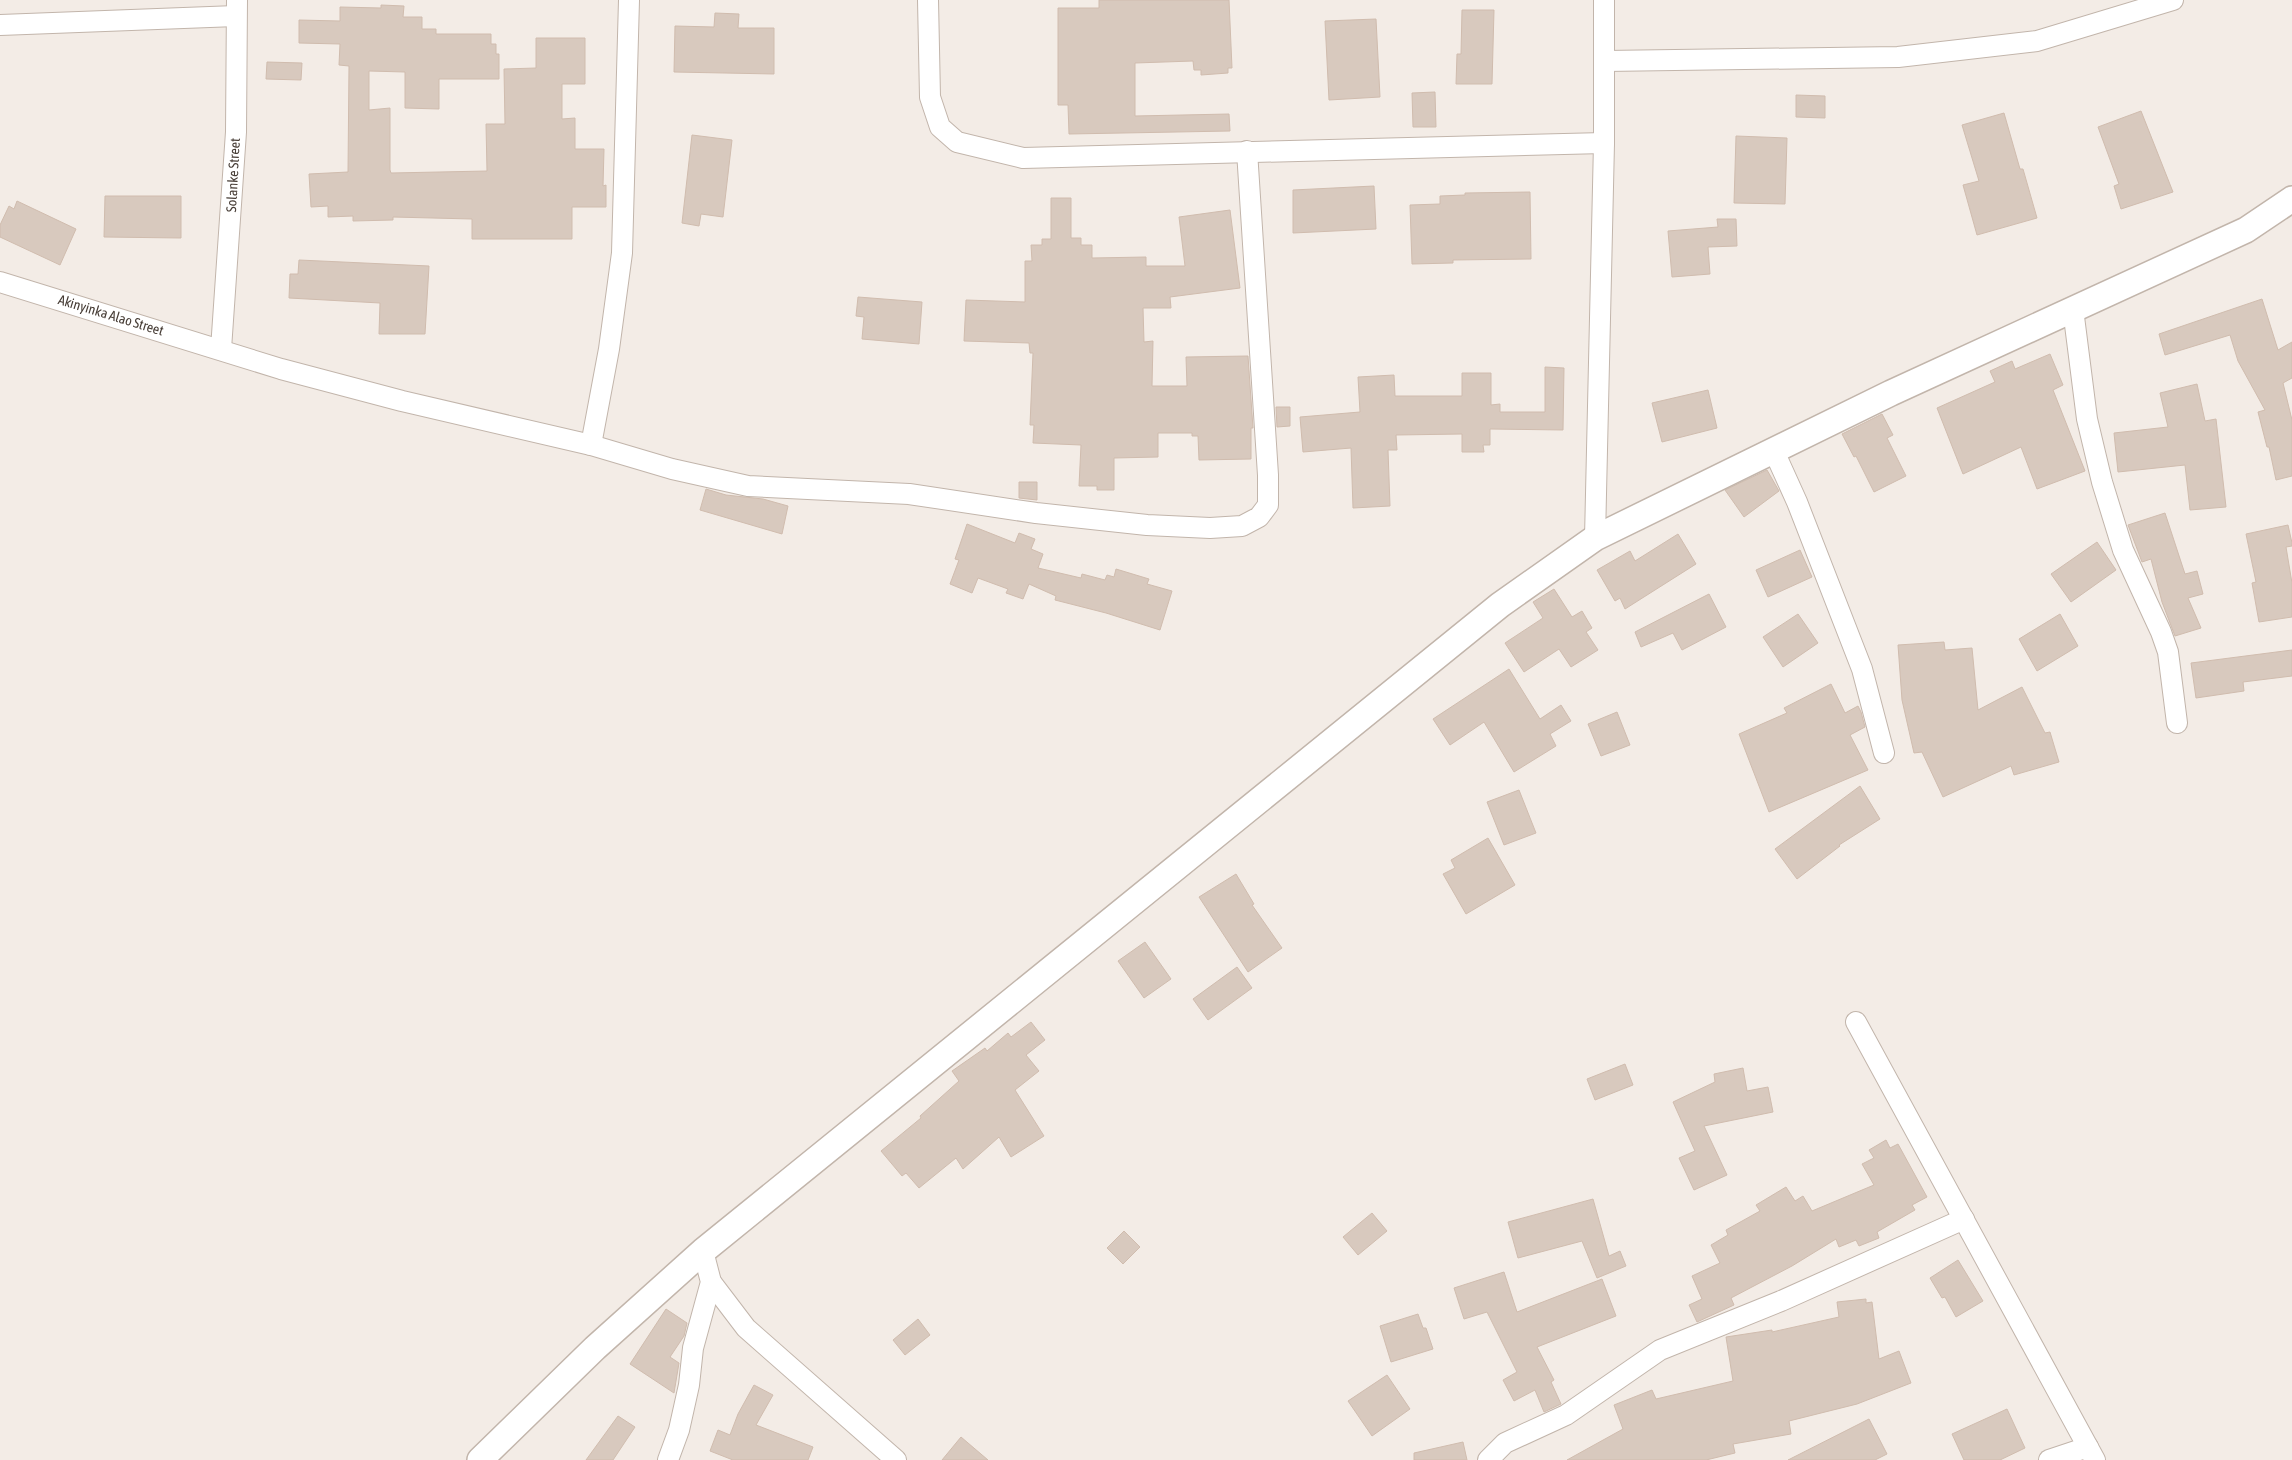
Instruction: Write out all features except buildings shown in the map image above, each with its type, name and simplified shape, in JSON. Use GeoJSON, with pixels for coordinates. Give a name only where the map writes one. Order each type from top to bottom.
{"type":"FeatureCollection","features":[{"type":"Feature","properties":{"kind":"street"},"geometry":{"type":"LineString","coordinates":[[591,445],[609,349],[622,253],[629,0]]}},
{"type":"Feature","properties":{"kind":"street"},"geometry":{"type":"LineString","coordinates":[[928,0],[930,97],[940,126],[957,142],[1023,158],[1247,150],[1604,143]]}},
{"type":"Feature","properties":{"kind":"street"},"geometry":{"type":"LineString","coordinates":[[1595,538],[1604,143],[1604,0]]}},
{"type":"Feature","properties":{"kind":"street"},"geometry":{"type":"LineString","coordinates":[[1605,61],[1898,57],[2037,41],[2173,0]]}},
{"type":"Feature","properties":{"kind":"street"},"geometry":{"type":"LineString","coordinates":[[0,25],[236,8]]}},
{"type":"Feature","properties":{"kind":"street","name":"Solanke Street"},"geometry":{"type":"LineString","coordinates":[[221,349],[236,132],[236,8]]}},
{"type":"Feature","properties":{"kind":"street","name":"Akinyinka Alao Street"},"geometry":{"type":"LineString","coordinates":[[0,282],[281,369],[402,401],[591,445],[672,469],[748,486],[909,494],[1036,513],[1147,525],[1210,528],[1242,526],[1259,517],[1268,505],[1268,476],[1247,150]]}},
{"type":"Feature","properties":{"kind":"street"},"geometry":{"type":"LineString","coordinates":[[480,1460],[595,1348],[703,1251],[1500,605],[1595,538],[1773,449],[2246,230],[2292,199]]}},
{"type":"Feature","properties":{"kind":"street"},"geometry":{"type":"LineString","coordinates":[[2073,309],[2088,419],[2102,482],[2123,550],[2161,632],[2168,652],[2177,723]]}},
{"type":"Feature","properties":{"kind":"street"},"geometry":{"type":"LineString","coordinates":[[1773,449],[1797,502],[1862,670],[1884,753]]}},
{"type":"Feature","properties":{"kind":"street"},"geometry":{"type":"LineString","coordinates":[[1856,1022],[2092,1453],[2049,1460]]}},
{"type":"Feature","properties":{"kind":"street"},"geometry":{"type":"LineString","coordinates":[[1488,1460],[1505,1443],[1566,1415],[1660,1350],[1781,1301],[1964,1219]]}},
{"type":"Feature","properties":{"kind":"street"},"geometry":{"type":"LineString","coordinates":[[703,1251],[711,1282],[746,1328],[896,1460]]}},
{"type":"Feature","properties":{"kind":"street"},"geometry":{"type":"LineString","coordinates":[[668,1460],[679,1430],[689,1385],[699,1321],[711,1282]]}}]}
